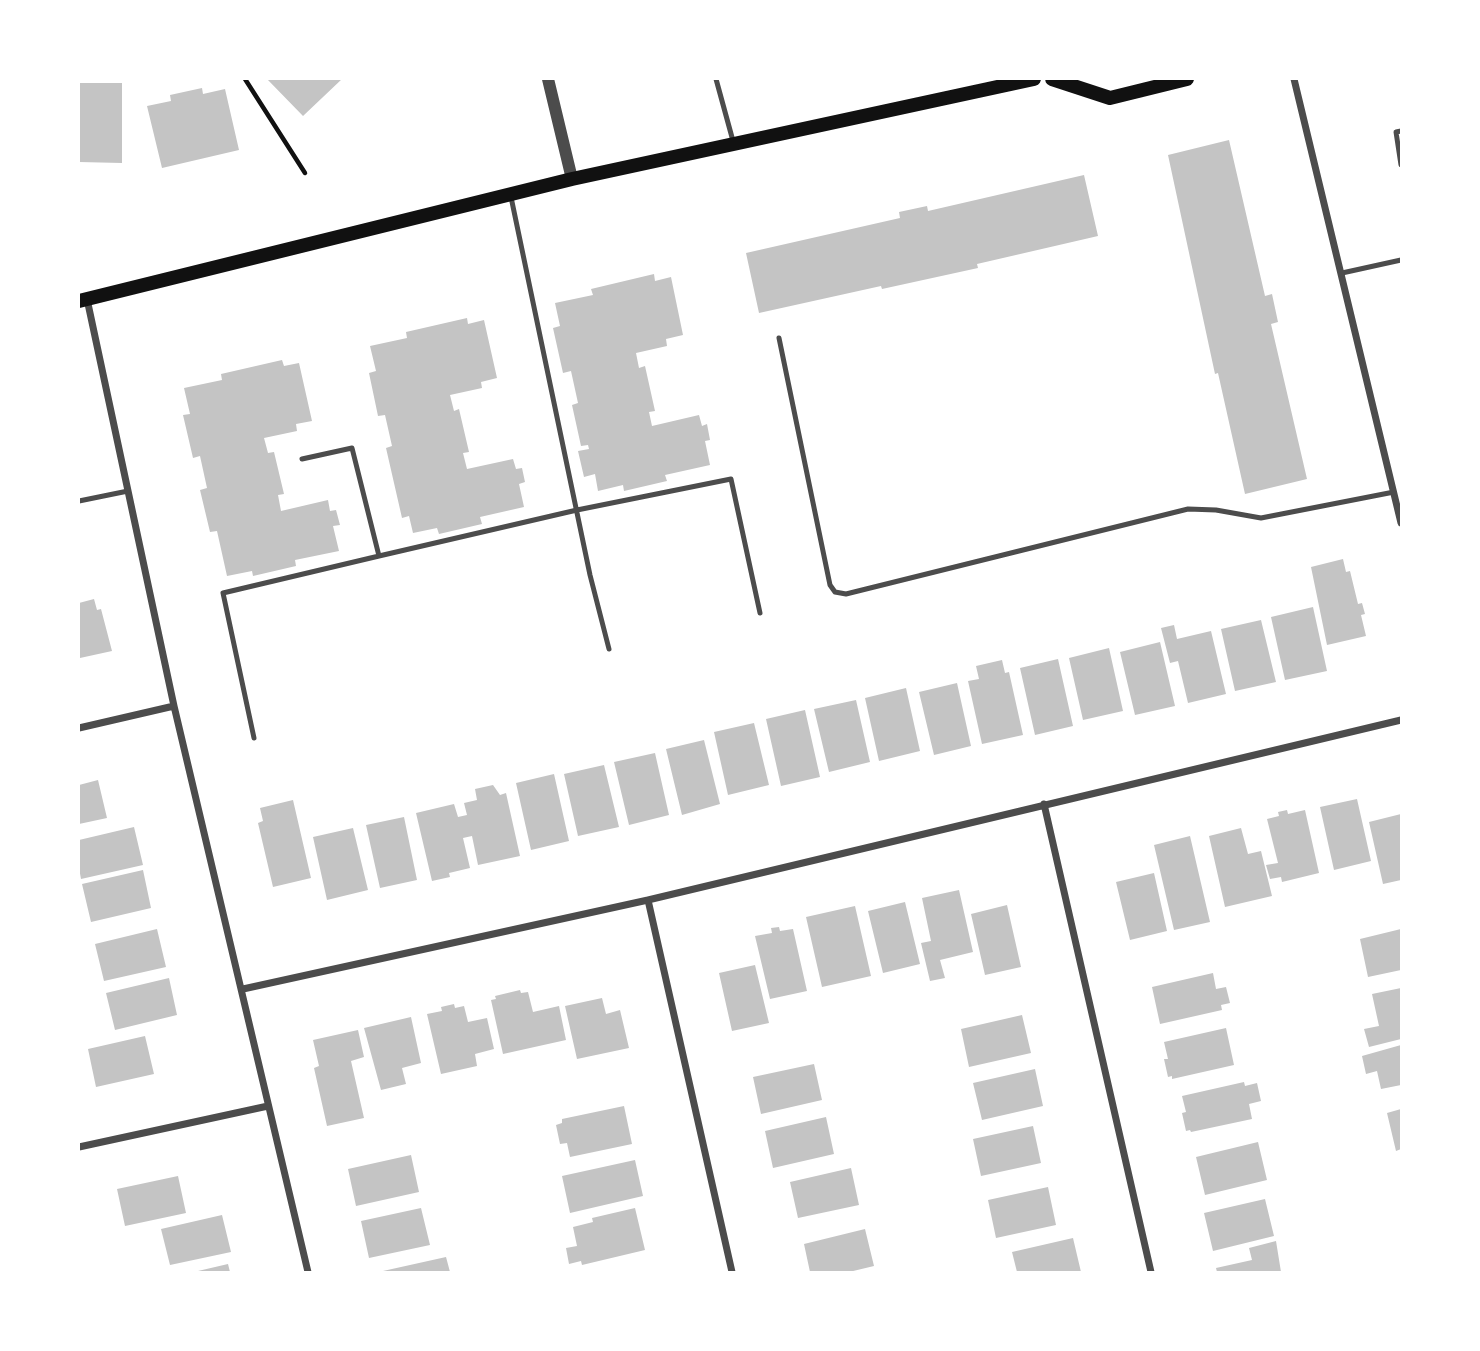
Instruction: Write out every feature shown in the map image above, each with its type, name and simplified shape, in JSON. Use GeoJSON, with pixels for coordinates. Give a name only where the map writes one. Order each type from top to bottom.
{"type":"FeatureCollection","features":[{"type":"Feature","properties":{"kind":"main road"},"geometry":{"type":"LineString","coordinates":[[83,300],[572,179],[1034,79]]}},
{"type":"Feature","properties":{"kind":"main road"},"geometry":{"type":"LineString","coordinates":[[1052,79],[1110,98],[1187,79]]}},
{"type":"Feature","properties":{"kind":"street"},"geometry":{"type":"LineString","coordinates":[[548,79],[572,179]]}},
{"type":"Feature","properties":{"kind":"street"},"geometry":{"type":"LineString","coordinates":[[1294,79],[1398,491],[1401,523]]}},
{"type":"Feature","properties":{"kind":"street"},"geometry":{"type":"LineString","coordinates":[[83,300],[128,491],[174,706],[243,989],[307,1272]]}},
{"type":"Feature","properties":{"kind":"street"},"geometry":{"type":"LineString","coordinates":[[79,728],[174,706]]}},
{"type":"Feature","properties":{"kind":"street"},"geometry":{"type":"LineString","coordinates":[[243,989],[648,900],[1401,720]]}},
{"type":"Feature","properties":{"kind":"street"},"geometry":{"type":"LineString","coordinates":[[1044,804],[1151,1272]]}},
{"type":"Feature","properties":{"kind":"street"},"geometry":{"type":"LineString","coordinates":[[648,900],[732,1272]]}},
{"type":"Feature","properties":{"kind":"street"},"geometry":{"type":"LineString","coordinates":[[79,1147],[268,1106]]}},
{"type":"Feature","properties":{"kind":"lane"},"geometry":{"type":"LineString","coordinates":[[716,79],[734,144]]}},
{"type":"Feature","properties":{"kind":"lane"},"geometry":{"type":"LineString","coordinates":[[1401,131],[1396,132],[1401,165]]}},
{"type":"Feature","properties":{"kind":"lane"},"geometry":{"type":"LineString","coordinates":[[511,194],[590,575],[609,649]]}},
{"type":"Feature","properties":{"kind":"lane"},"geometry":{"type":"LineString","coordinates":[[1342,273],[1401,260]]}},
{"type":"Feature","properties":{"kind":"lane"},"geometry":{"type":"LineString","coordinates":[[779,338],[830,585],[835,592],[846,594],[1188,509],[1216,510],[1261,518],[1398,491]]}},
{"type":"Feature","properties":{"kind":"lane"},"geometry":{"type":"LineString","coordinates":[[302,459],[352,448],[379,556]]}},
{"type":"Feature","properties":{"kind":"lane"},"geometry":{"type":"LineString","coordinates":[[254,738],[223,593],[577,510],[731,479],[760,614]]}},
{"type":"Feature","properties":{"kind":"lane"},"geometry":{"type":"LineString","coordinates":[[79,500],[128,491]]}},
{"type":"Feature","properties":{"kind":"path"},"geometry":{"type":"LineString","coordinates":[[244,79],[305,173]]}},
{"type":"Feature","properties":{"kind":"building"},"geometry":{"type":"Polygon","coordinates":[[[267,79],[342,79],[303,116],[267,79]]]}},
{"type":"Feature","properties":{"kind":"building"},"geometry":{"type":"Polygon","coordinates":[[[79,83],[122,83],[122,163],[79,162],[79,83]]]}},
{"type":"Feature","properties":{"kind":"building"},"geometry":{"type":"Polygon","coordinates":[[[202,88],[203,94],[225,89],[239,150],[162,168],[147,106],[171,101],[170,95],[202,88]]]}},
{"type":"Feature","properties":{"kind":"building"},"geometry":{"type":"Polygon","coordinates":[[[1229,140],[1265,296],[1272,294],[1278,322],[1271,324],[1307,479],[1245,494],[1218,373],[1215,374],[1168,155],[1229,140]]]}},
{"type":"Feature","properties":{"kind":"building"},"geometry":{"type":"Polygon","coordinates":[[[1084,175],[1098,236],[977,264],[978,268],[759,313],[746,253],[900,218],[899,212],[927,206],[928,211],[1084,175]]]}},
{"type":"Feature","properties":{"kind":"building"},"geometry":{"type":"Polygon","coordinates":[[[654,274],[655,281],[671,277],[683,335],[666,339],[667,346],[636,353],[639,368],[645,366],[655,411],[649,412],[652,426],[699,415],[702,426],[707,424],[710,440],[705,441],[710,465],[665,475],[667,481],[624,491],[623,485],[598,491],[595,474],[584,477],[578,451],[589,449],[588,445],[581,446],[572,405],[578,403],[571,371],[563,373],[553,328],[560,326],[555,303],[593,295],[591,289],[654,274]]]}},
{"type":"Feature","properties":{"kind":"building"},"geometry":{"type":"Polygon","coordinates":[[[467,318],[468,324],[484,320],[497,378],[481,382],[482,388],[450,395],[454,411],[459,409],[469,452],[463,453],[467,469],[513,459],[516,469],[522,468],[525,482],[519,484],[524,507],[480,517],[482,524],[439,534],[437,528],[413,533],[409,516],[402,518],[386,448],[392,446],[385,415],[378,416],[369,373],[376,371],[370,346],[407,338],[406,332],[467,318]]]}},
{"type":"Feature","properties":{"kind":"building"},"geometry":{"type":"Polygon","coordinates":[[[282,360],[284,366],[299,363],[312,421],[296,424],[297,431],[264,438],[268,453],[274,452],[284,494],[278,495],[281,511],[328,500],[330,511],[336,510],[340,525],[333,526],[339,551],[295,560],[296,566],[253,576],[252,571],[227,576],[217,531],[210,532],[200,490],[207,488],[200,456],[193,458],[183,415],[190,414],[184,388],[222,380],[221,374],[282,360]]]}},
{"type":"Feature","properties":{"kind":"building"},"geometry":{"type":"Polygon","coordinates":[[[1343,559],[1346,572],[1350,571],[1358,604],[1362,603],[1365,614],[1361,615],[1366,636],[1327,645],[1311,567],[1343,559]]]}},
{"type":"Feature","properties":{"kind":"building"},"geometry":{"type":"Polygon","coordinates":[[[94,599],[97,610],[101,609],[112,651],[80,658],[79,603],[94,599]]]}},
{"type":"Feature","properties":{"kind":"building"},"geometry":{"type":"Polygon","coordinates":[[[1313,607],[1327,671],[1285,680],[1271,617],[1313,607]]]}},
{"type":"Feature","properties":{"kind":"building"},"geometry":{"type":"Polygon","coordinates":[[[1261,620],[1276,682],[1235,691],[1221,629],[1261,620]]]}},
{"type":"Feature","properties":{"kind":"building"},"geometry":{"type":"Polygon","coordinates":[[[1174,625],[1177,639],[1211,631],[1226,694],[1188,703],[1178,661],[1170,663],[1161,628],[1174,625]]]}},
{"type":"Feature","properties":{"kind":"building"},"geometry":{"type":"Polygon","coordinates":[[[1160,642],[1175,706],[1135,715],[1120,652],[1160,642]]]}},
{"type":"Feature","properties":{"kind":"building"},"geometry":{"type":"Polygon","coordinates":[[[1109,648],[1123,711],[1083,720],[1069,658],[1109,648]]]}},
{"type":"Feature","properties":{"kind":"building"},"geometry":{"type":"Polygon","coordinates":[[[1058,659],[1073,726],[1035,735],[1020,668],[1058,659]]]}},
{"type":"Feature","properties":{"kind":"building"},"geometry":{"type":"Polygon","coordinates":[[[1002,660],[1005,673],[1009,672],[1023,735],[982,744],[968,681],[979,679],[976,666],[1002,660]]]}},
{"type":"Feature","properties":{"kind":"building"},"geometry":{"type":"Polygon","coordinates":[[[957,683],[971,746],[934,755],[919,692],[957,683]]]}},
{"type":"Feature","properties":{"kind":"building"},"geometry":{"type":"Polygon","coordinates":[[[906,688],[920,751],[879,761],[865,698],[906,688]]]}},
{"type":"Feature","properties":{"kind":"building"},"geometry":{"type":"Polygon","coordinates":[[[856,700],[870,762],[829,772],[814,709],[856,700]]]}},
{"type":"Feature","properties":{"kind":"building"},"geometry":{"type":"Polygon","coordinates":[[[805,710],[820,777],[781,786],[766,719],[805,710]]]}},
{"type":"Feature","properties":{"kind":"building"},"geometry":{"type":"Polygon","coordinates":[[[754,723],[769,785],[728,795],[714,732],[754,723]]]}},
{"type":"Feature","properties":{"kind":"building"},"geometry":{"type":"Polygon","coordinates":[[[704,740],[720,804],[682,815],[666,749],[704,740]]]}},
{"type":"Feature","properties":{"kind":"building"},"geometry":{"type":"Polygon","coordinates":[[[655,753],[669,815],[629,825],[614,762],[655,753]]]}},
{"type":"Feature","properties":{"kind":"building"},"geometry":{"type":"Polygon","coordinates":[[[604,765],[619,827],[578,836],[564,774],[604,765]]]}},
{"type":"Feature","properties":{"kind":"building"},"geometry":{"type":"Polygon","coordinates":[[[554,774],[569,841],[531,850],[516,783],[554,774]]]}},
{"type":"Feature","properties":{"kind":"building"},"geometry":{"type":"Polygon","coordinates":[[[98,780],[107,818],[79,824],[79,785],[98,780]]]}},
{"type":"Feature","properties":{"kind":"building"},"geometry":{"type":"Polygon","coordinates":[[[493,785],[500,795],[506,793],[520,856],[478,865],[472,836],[463,838],[470,868],[432,881],[416,813],[454,804],[458,817],[467,815],[464,803],[477,800],[475,789],[493,785]]]}},
{"type":"Feature","properties":{"kind":"building"},"geometry":{"type":"Polygon","coordinates":[[[1357,799],[1371,861],[1334,870],[1320,807],[1357,799]]]}},
{"type":"Feature","properties":{"kind":"building"},"geometry":{"type":"Polygon","coordinates":[[[293,800],[311,878],[273,887],[258,823],[263,821],[260,808],[293,800]]]}},
{"type":"Feature","properties":{"kind":"building"},"geometry":{"type":"Polygon","coordinates":[[[1287,810],[1288,814],[1305,810],[1319,873],[1282,882],[1281,877],[1270,879],[1266,865],[1278,863],[1267,819],[1279,816],[1278,812],[1287,810]]]}},
{"type":"Feature","properties":{"kind":"building"},"geometry":{"type":"Polygon","coordinates":[[[1401,814],[1401,880],[1383,884],[1369,822],[1401,814]]]}},
{"type":"Feature","properties":{"kind":"building"},"geometry":{"type":"Polygon","coordinates":[[[404,817],[417,880],[380,888],[366,825],[404,817]]]}},
{"type":"Feature","properties":{"kind":"building"},"geometry":{"type":"Polygon","coordinates":[[[134,827],[143,865],[81,879],[79,840],[134,827]]]}},
{"type":"Feature","properties":{"kind":"building"},"geometry":{"type":"Polygon","coordinates":[[[353,828],[368,890],[327,900],[313,837],[353,828]]]}},
{"type":"Feature","properties":{"kind":"building"},"geometry":{"type":"Polygon","coordinates":[[[1241,828],[1248,854],[1261,851],[1272,896],[1225,907],[1209,836],[1241,828]]]}},
{"type":"Feature","properties":{"kind":"building"},"geometry":{"type":"Polygon","coordinates":[[[1190,836],[1210,922],[1174,930],[1154,845],[1190,836]]]}},
{"type":"Feature","properties":{"kind":"building"},"geometry":{"type":"Polygon","coordinates":[[[143,870],[151,908],[91,922],[82,884],[143,870]]]}},
{"type":"Feature","properties":{"kind":"building"},"geometry":{"type":"Polygon","coordinates":[[[1154,873],[1167,931],[1130,940],[1116,882],[1154,873]]]}},
{"type":"Feature","properties":{"kind":"building"},"geometry":{"type":"Polygon","coordinates":[[[959,890],[973,952],[940,960],[945,978],[930,981],[921,943],[931,941],[922,898],[959,890]]]}},
{"type":"Feature","properties":{"kind":"building"},"geometry":{"type":"Polygon","coordinates":[[[905,902],[920,964],[883,973],[868,911],[905,902]]]}},
{"type":"Feature","properties":{"kind":"building"},"geometry":{"type":"Polygon","coordinates":[[[1007,905],[1021,967],[985,975],[971,914],[1007,905]]]}},
{"type":"Feature","properties":{"kind":"building"},"geometry":{"type":"Polygon","coordinates":[[[855,906],[871,976],[822,987],[806,917],[855,906]]]}},
{"type":"Feature","properties":{"kind":"building"},"geometry":{"type":"Polygon","coordinates":[[[779,927],[780,931],[793,929],[807,991],[770,999],[755,936],[772,933],[771,928],[779,927]]]}},
{"type":"Feature","properties":{"kind":"building"},"geometry":{"type":"Polygon","coordinates":[[[157,929],[166,967],[104,981],[95,944],[157,929]]]}},
{"type":"Feature","properties":{"kind":"building"},"geometry":{"type":"Polygon","coordinates":[[[1401,929],[1401,970],[1368,977],[1360,939],[1401,929]]]}},
{"type":"Feature","properties":{"kind":"building"},"geometry":{"type":"Polygon","coordinates":[[[755,965],[769,1023],[732,1031],[719,973],[755,965]]]}},
{"type":"Feature","properties":{"kind":"building"},"geometry":{"type":"Polygon","coordinates":[[[1213,973],[1216,989],[1226,987],[1230,1003],[1221,1005],[1222,1010],[1160,1024],[1152,987],[1213,973]]]}},
{"type":"Feature","properties":{"kind":"building"},"geometry":{"type":"Polygon","coordinates":[[[169,978],[177,1015],[115,1030],[106,993],[169,978]]]}},
{"type":"Feature","properties":{"kind":"building"},"geometry":{"type":"Polygon","coordinates":[[[1401,988],[1401,1039],[1369,1047],[1364,1029],[1379,1026],[1372,994],[1401,988]]]}},
{"type":"Feature","properties":{"kind":"building"},"geometry":{"type":"Polygon","coordinates":[[[520,990],[521,993],[528,992],[533,1012],[559,1006],[566,1040],[503,1054],[491,1000],[496,999],[495,996],[520,990]]]}},
{"type":"Feature","properties":{"kind":"building"},"geometry":{"type":"Polygon","coordinates":[[[602,998],[606,1014],[620,1010],[629,1048],[577,1059],[565,1006],[602,998]]]}},
{"type":"Feature","properties":{"kind":"building"},"geometry":{"type":"Polygon","coordinates":[[[454,1004],[455,1008],[464,1006],[468,1022],[487,1018],[494,1049],[475,1054],[477,1066],[441,1074],[427,1014],[442,1011],[441,1007],[454,1004]]]}},
{"type":"Feature","properties":{"kind":"building"},"geometry":{"type":"Polygon","coordinates":[[[1022,1015],[1031,1053],[969,1067],[961,1029],[1022,1015]]]}},
{"type":"Feature","properties":{"kind":"building"},"geometry":{"type":"Polygon","coordinates":[[[411,1017],[421,1063],[402,1068],[406,1084],[381,1090],[364,1028],[411,1017]]]}},
{"type":"Feature","properties":{"kind":"building"},"geometry":{"type":"Polygon","coordinates":[[[1226,1028],[1234,1065],[1172,1079],[1172,1076],[1168,1077],[1164,1042],[1226,1028]]]}},
{"type":"Feature","properties":{"kind":"building"},"geometry":{"type":"Polygon","coordinates":[[[358,1030],[364,1057],[351,1061],[364,1118],[327,1126],[314,1068],[319,1066],[313,1040],[358,1030]]]}},
{"type":"Feature","properties":{"kind":"building"},"geometry":{"type":"Polygon","coordinates":[[[145,1036],[154,1074],[96,1087],[88,1049],[145,1036]]]}},
{"type":"Feature","properties":{"kind":"building"},"geometry":{"type":"Polygon","coordinates":[[[1401,1045],[1401,1085],[1381,1089],[1377,1071],[1366,1074],[1362,1056],[1401,1045]]]}},
{"type":"Feature","properties":{"kind":"building"},"geometry":{"type":"Polygon","coordinates":[[[814,1064],[822,1100],[761,1114],[753,1077],[814,1064]]]}},
{"type":"Feature","properties":{"kind":"building"},"geometry":{"type":"Polygon","coordinates":[[[1035,1069],[1043,1106],[982,1120],[973,1083],[1035,1069]]]}},
{"type":"Feature","properties":{"kind":"building"},"geometry":{"type":"Polygon","coordinates":[[[1244,1082],[1245,1086],[1257,1083],[1261,1101],[1249,1104],[1252,1119],[1186,1131],[1182,1113],[1186,1112],[1182,1096],[1244,1082]]]}},
{"type":"Feature","properties":{"kind":"building"},"geometry":{"type":"Polygon","coordinates":[[[624,1106],[632,1144],[570,1157],[567,1143],[560,1144],[556,1125],[562,1123],[562,1119],[624,1106]]]}},
{"type":"Feature","properties":{"kind":"building"},"geometry":{"type":"Polygon","coordinates":[[[1401,1109],[1401,1149],[1396,1151],[1387,1113],[1401,1109]]]}},
{"type":"Feature","properties":{"kind":"building"},"geometry":{"type":"Polygon","coordinates":[[[826,1117],[834,1154],[773,1168],[765,1131],[826,1117]]]}},
{"type":"Feature","properties":{"kind":"building"},"geometry":{"type":"Polygon","coordinates":[[[1033,1126],[1041,1163],[981,1176],[973,1139],[1033,1126]]]}},
{"type":"Feature","properties":{"kind":"building"},"geometry":{"type":"Polygon","coordinates":[[[1258,1142],[1267,1180],[1205,1195],[1196,1157],[1258,1142]]]}},
{"type":"Feature","properties":{"kind":"building"},"geometry":{"type":"Polygon","coordinates":[[[411,1155],[419,1192],[356,1206],[348,1169],[411,1155]]]}},
{"type":"Feature","properties":{"kind":"building"},"geometry":{"type":"Polygon","coordinates":[[[635,1160],[643,1196],[570,1213],[562,1176],[635,1160]]]}},
{"type":"Feature","properties":{"kind":"building"},"geometry":{"type":"Polygon","coordinates":[[[851,1168],[859,1205],[798,1218],[790,1182],[851,1168]]]}},
{"type":"Feature","properties":{"kind":"building"},"geometry":{"type":"Polygon","coordinates":[[[178,1176],[186,1213],[125,1226],[117,1189],[178,1176]]]}},
{"type":"Feature","properties":{"kind":"building"},"geometry":{"type":"Polygon","coordinates":[[[1048,1187],[1056,1225],[996,1238],[988,1200],[1048,1187]]]}},
{"type":"Feature","properties":{"kind":"building"},"geometry":{"type":"Polygon","coordinates":[[[1265,1199],[1274,1236],[1213,1251],[1204,1213],[1265,1199]]]}},
{"type":"Feature","properties":{"kind":"building"},"geometry":{"type":"Polygon","coordinates":[[[421,1208],[430,1245],[369,1258],[361,1221],[421,1208]]]}},
{"type":"Feature","properties":{"kind":"building"},"geometry":{"type":"Polygon","coordinates":[[[635,1208],[645,1250],[582,1265],[581,1261],[569,1264],[566,1248],[577,1246],[573,1227],[593,1222],[592,1218],[635,1208]]]}},
{"type":"Feature","properties":{"kind":"building"},"geometry":{"type":"Polygon","coordinates":[[[222,1215],[231,1252],[170,1265],[161,1229],[222,1215]]]}},
{"type":"Feature","properties":{"kind":"building"},"geometry":{"type":"Polygon","coordinates":[[[865,1229],[874,1266],[849,1272],[810,1272],[804,1244],[865,1229]]]}},
{"type":"Feature","properties":{"kind":"building"},"geometry":{"type":"Polygon","coordinates":[[[1073,1238],[1081,1272],[1017,1272],[1012,1252],[1073,1238]]]}},
{"type":"Feature","properties":{"kind":"building"},"geometry":{"type":"Polygon","coordinates":[[[1276,1241],[1281,1272],[1217,1272],[1216,1268],[1252,1260],[1249,1248],[1276,1241]]]}},
{"type":"Feature","properties":{"kind":"building"},"geometry":{"type":"Polygon","coordinates":[[[446,1257],[450,1272],[383,1272],[383,1271],[446,1257]]]}},
{"type":"Feature","properties":{"kind":"building"},"geometry":{"type":"Polygon","coordinates":[[[228,1264],[230,1272],[198,1272],[198,1271],[228,1264]]]}}]}
